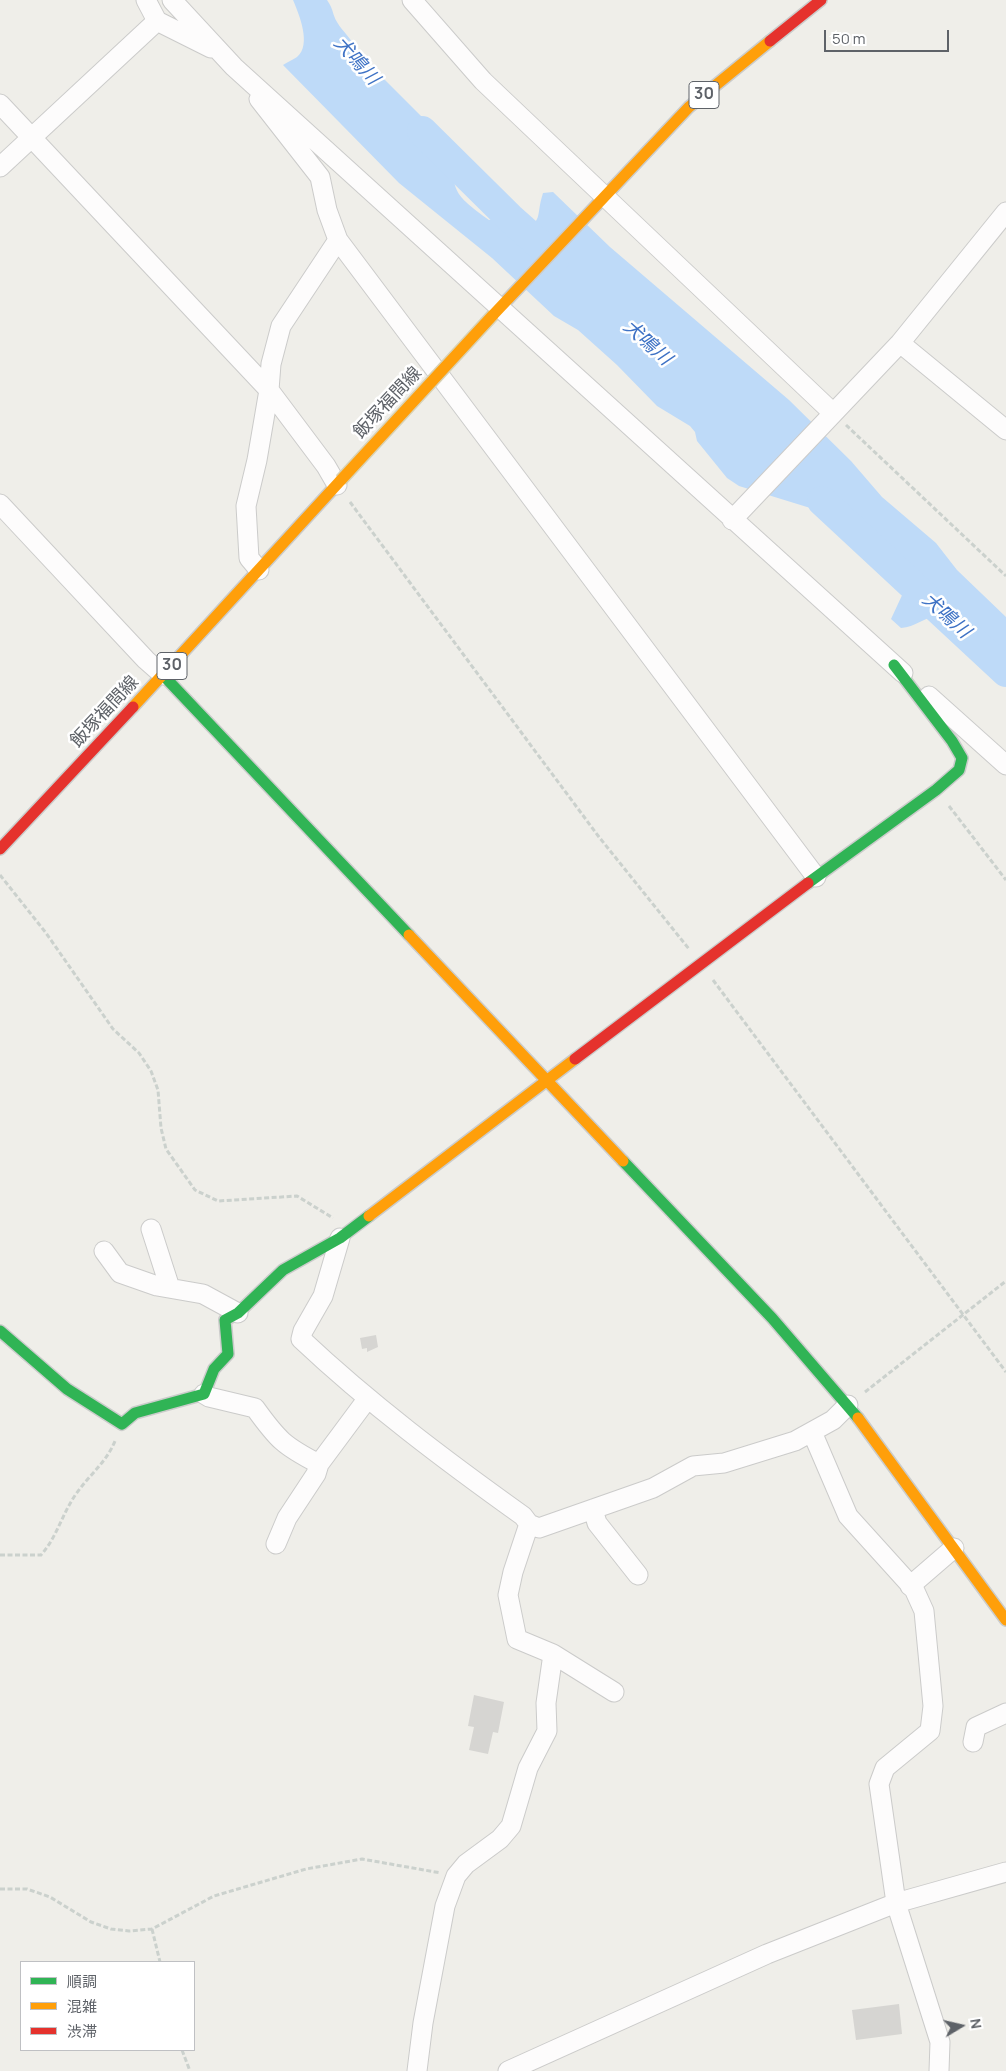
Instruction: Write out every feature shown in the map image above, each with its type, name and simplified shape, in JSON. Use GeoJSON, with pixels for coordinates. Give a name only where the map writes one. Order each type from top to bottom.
{"type":"FeatureCollection","features":[{"type":"Feature","properties":{"kind":"street"},"geometry":{"type":"LineString","coordinates":[[146,0],[157,20],[211,48],[234,67],[732,520],[1006,765]]}},
{"type":"Feature","properties":{"kind":"street"},"geometry":{"type":"LineString","coordinates":[[172,0],[234,67],[320,177],[327,210],[338,240],[816,877]]}},
{"type":"Feature","properties":{"kind":"street"},"geometry":{"type":"LineString","coordinates":[[412,0],[483,81],[601,198],[832,413]]}},
{"type":"Feature","properties":{"kind":"street","name":"飯塚福間線"},"geometry":{"type":"LineString","coordinates":[[0,849],[164,675],[498,308],[601,198],[689,107],[821,0]]}},
{"type":"Feature","properties":{"kind":"street"},"geometry":{"type":"LineString","coordinates":[[0,167],[157,20]]}},
{"type":"Feature","properties":{"kind":"street"},"geometry":{"type":"LineString","coordinates":[[0,104],[269,390],[339,482]]}},
{"type":"Feature","properties":{"kind":"street"},"geometry":{"type":"LineString","coordinates":[[732,520],[900,343],[1006,212]]}},
{"type":"Feature","properties":{"kind":"street"},"geometry":{"type":"LineString","coordinates":[[259,570],[250,558],[246,506],[257,460],[269,390],[271,364],[281,326],[338,240]]}},
{"type":"Feature","properties":{"kind":"street"},"geometry":{"type":"LineString","coordinates":[[900,343],[1006,430]]}},
{"type":"Feature","properties":{"kind":"street"},"geometry":{"type":"LineString","coordinates":[[0,504],[772,1318],[848,1405],[1006,1620]]}},
{"type":"Feature","properties":{"kind":"street"},"geometry":{"type":"LineString","coordinates":[[204,1394],[214,1369],[228,1354],[225,1320],[238,1313],[283,1270],[345,1233],[816,877],[936,790],[959,770],[962,758],[952,741],[894,665]]}},
{"type":"Feature","properties":{"kind":"street"},"geometry":{"type":"LineString","coordinates":[[151,1229],[170,1288]]}},
{"type":"Feature","properties":{"kind":"street"},"geometry":{"type":"LineString","coordinates":[[345,1233],[324,1296],[303,1331],[301,1339],[368,1398],[523,1516],[529,1524],[539,1528],[653,1488],[693,1466],[724,1463],[795,1440],[833,1420],[848,1405]]}},
{"type":"Feature","properties":{"kind":"street"},"geometry":{"type":"LineString","coordinates":[[104,1251],[120,1273],[170,1288],[203,1294],[238,1313]]}},
{"type":"Feature","properties":{"kind":"street"},"geometry":{"type":"LineString","coordinates":[[0,1331],[67,1389],[122,1424],[135,1413],[204,1394],[209,1397],[255,1408],[276,1438],[291,1450],[319,1464]]}},
{"type":"Feature","properties":{"kind":"street"},"geometry":{"type":"LineString","coordinates":[[276,1544],[287,1518],[316,1474],[319,1464],[368,1398]]}},
{"type":"Feature","properties":{"kind":"street"},"geometry":{"type":"LineString","coordinates":[[812,1432],[848,1516],[910,1586],[924,1611],[933,1706],[930,1731],[885,1768],[879,1784],[896,1903],[940,2042],[939,2071]]}},
{"type":"Feature","properties":{"kind":"street"},"geometry":{"type":"LineString","coordinates":[[594,1509],[597,1523],[638,1575]]}},
{"type":"Feature","properties":{"kind":"street"},"geometry":{"type":"LineString","coordinates":[[529,1524],[513,1572],[508,1595],[517,1639],[554,1654],[614,1692]]}},
{"type":"Feature","properties":{"kind":"street"},"geometry":{"type":"LineString","coordinates":[[910,1586],[954,1548]]}},
{"type":"Feature","properties":{"kind":"street"},"geometry":{"type":"LineString","coordinates":[[417,2071],[423,2022],[445,1906],[456,1876],[466,1864],[500,1839],[512,1826],[528,1768],[547,1731],[546,1703],[554,1654]]}},
{"type":"Feature","properties":{"kind":"street"},"geometry":{"type":"LineString","coordinates":[[973,1742],[976,1727],[1006,1713]]}},
{"type":"Feature","properties":{"kind":"street"},"geometry":{"type":"LineString","coordinates":[[508,2071],[767,1954],[896,1903],[1006,1872]]}},
{"type":"Feature","properties":{"kind":"path"},"geometry":{"type":"LineString","coordinates":[[832,413],[1006,576]]}},
{"type":"Feature","properties":{"kind":"path"},"geometry":{"type":"LineString","coordinates":[[339,482],[599,837],[702,965],[1006,1372]]}},
{"type":"Feature","properties":{"kind":"path"},"geometry":{"type":"LineString","coordinates":[[936,790],[1006,880]]}},
{"type":"Feature","properties":{"kind":"path"},"geometry":{"type":"LineString","coordinates":[[0,875],[46,933],[113,1029],[139,1053],[150,1070],[158,1090],[161,1128],[166,1148],[195,1190],[218,1201],[297,1196],[345,1233]]}},
{"type":"Feature","properties":{"kind":"path"},"geometry":{"type":"LineString","coordinates":[[848,1405],[962,1314],[1006,1282]]}},
{"type":"Feature","properties":{"kind":"path"},"geometry":{"type":"LineString","coordinates":[[0,1555],[41,1555],[52,1543],[76,1494],[108,1457],[122,1424]]}},
{"type":"Feature","properties":{"kind":"path"},"geometry":{"type":"LineString","coordinates":[[0,1889],[27,1889],[50,1897],[91,1922],[111,1929],[129,1931],[152,1929],[214,1896],[306,1869],[353,1860],[362,1859],[456,1876]]}},
{"type":"Feature","properties":{"kind":"path"},"geometry":{"type":"LineString","coordinates":[[152,1929],[160,1961]]}},
{"type":"Feature","properties":{"kind":"path"},"geometry":{"type":"LineString","coordinates":[[182,2051],[190,2071]]}},
{"type":"Feature","properties":{"kind":"water"},"geometry":{"type":"Polygon","coordinates":[[[293,0],[327,0],[334,17],[357,52],[452,147],[454,183],[461,197],[468,204],[489,220],[499,218],[518,234],[532,225],[538,218],[543,193],[553,192],[610,247],[789,400],[851,461],[882,497],[936,543],[957,570],[1006,617],[1006,669],[935,617],[901,628],[891,619],[904,591],[904,584],[898,569],[881,547],[861,533],[834,521],[820,511],[739,486],[727,478],[697,441],[695,432],[690,426],[657,406],[617,365],[578,330],[554,316],[492,258],[399,183],[283,65],[297,57],[304,45],[303,29],[293,0]]]}},
{"type":"Feature","properties":{"kind":"building"},"geometry":{"type":"Polygon","coordinates":[[[376,1335],[378,1347],[367,1352],[367,1348],[362,1349],[360,1338],[376,1335]]]}},
{"type":"Feature","properties":{"kind":"building"},"geometry":{"type":"Polygon","coordinates":[[[474,1695],[504,1702],[498,1733],[493,1732],[488,1754],[469,1750],[474,1727],[468,1726],[474,1695]]]}},
{"type":"Feature","properties":{"kind":"building"},"geometry":{"type":"Polygon","coordinates":[[[899,2004],[902,2034],[856,2040],[852,2010],[899,2004]]]}},
{"type":"Feature","properties":{"kind":"waterway","name":"犬鳴川"},"geometry":{"type":"LineString","coordinates":[[422,131],[510,218],[555,258]]}},
{"type":"Feature","properties":{"kind":"waterway","name":"犬鳴川"},"geometry":{"type":"LineString","coordinates":[[822,501],[1006,672]]}},
{"type":"Feature","properties":{"kind":"traffic: fast"},"geometry":{"type":"LineString","coordinates":[[808,883],[936,790],[959,770],[962,758],[952,741],[894,665]]}},
{"type":"Feature","properties":{"kind":"traffic: fast"},"geometry":{"type":"LineString","coordinates":[[163,675],[409,935]]}},
{"type":"Feature","properties":{"kind":"traffic: fast"},"geometry":{"type":"LineString","coordinates":[[623,1161],[772,1318],[858,1418]]}},
{"type":"Feature","properties":{"kind":"traffic: fast"},"geometry":{"type":"LineString","coordinates":[[0,1331],[67,1389],[122,1424],[135,1413],[204,1394],[214,1369],[228,1354],[225,1320],[238,1313],[283,1270],[340,1238],[369,1216]]}},
{"type":"Feature","properties":{"kind":"traffic: slow"},"geometry":{"type":"LineString","coordinates":[[493,315],[689,107],[770,41]]}},
{"type":"Feature","properties":{"kind":"traffic: slow"},"geometry":{"type":"LineString","coordinates":[[341,480],[493,315]]}},
{"type":"Feature","properties":{"kind":"traffic: slow"},"geometry":{"type":"LineString","coordinates":[[133,707],[341,480]]}},
{"type":"Feature","properties":{"kind":"traffic: slow"},"geometry":{"type":"LineString","coordinates":[[409,935],[623,1161]]}},
{"type":"Feature","properties":{"kind":"traffic: slow"},"geometry":{"type":"LineString","coordinates":[[369,1216],[575,1059]]}},
{"type":"Feature","properties":{"kind":"traffic: slow"},"geometry":{"type":"LineString","coordinates":[[858,1418],[1006,1620]]}},
{"type":"Feature","properties":{"kind":"traffic: jam"},"geometry":{"type":"LineString","coordinates":[[770,41],[821,0]]}},
{"type":"Feature","properties":{"kind":"traffic: jam"},"geometry":{"type":"LineString","coordinates":[[0,849],[133,707]]}},
{"type":"Feature","properties":{"kind":"traffic: jam"},"geometry":{"type":"LineString","coordinates":[[575,1059],[808,883]]}}]}
